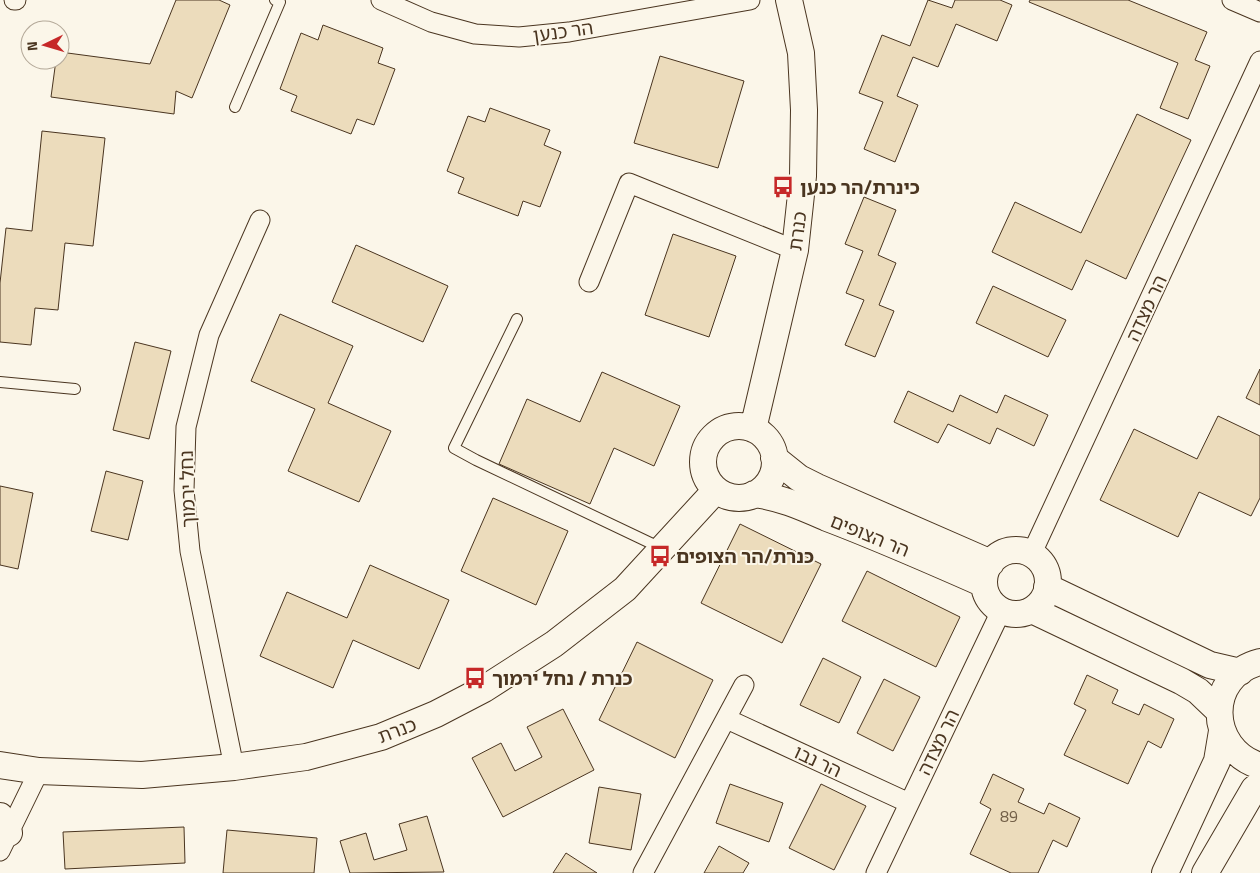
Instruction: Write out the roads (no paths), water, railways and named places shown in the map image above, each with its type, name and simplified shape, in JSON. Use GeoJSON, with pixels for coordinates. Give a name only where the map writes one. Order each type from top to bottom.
{"type":"FeatureCollection","features":[{"type":"Feature","properties":{"kind":"street","name":"הר כנען"},"geometry":{"type":"LineString","coordinates":[[380,0],[431,22],[475,34],[519,37],[569,32],[750,0]]}},
{"type":"Feature","properties":{"kind":"street","name":"כנרת"},"geometry":{"type":"LineString","coordinates":[[753,429],[795,250],[803,176],[804,110],[801,53],[789,0]]}},
{"type":"Feature","properties":{"kind":"street"},"geometry":{"type":"LineString","coordinates":[[1232,0],[1260,12]]}},
{"type":"Feature","properties":{"kind":"street","name":"הר מצדה"},"geometry":{"type":"LineString","coordinates":[[1031,555],[1260,61]]}},
{"type":"Feature","properties":{"kind":"street"},"geometry":{"type":"LineString","coordinates":[[589,282],[629,183],[795,250]]}},
{"type":"Feature","properties":{"kind":"street","name":"נחל ירמוך"},"geometry":{"type":"LineString","coordinates":[[234,767],[190,550],[184,490],[186,427],[209,335],[260,220]]}},
{"type":"Feature","properties":{"kind":"street"},"geometry":{"type":"LineString","coordinates":[[731,426],[742,426],[760,432],[770,443],[774,458],[774,469],[764,488],[745,498],[724,495],[716,490],[708,481],[702,459],[705,448],[711,438],[731,426]]}},
{"type":"Feature","properties":{"kind":"street","name":"הר הצופים"},"geometry":{"type":"LineString","coordinates":[[774,458],[793,473],[817,487],[987,573]]}},
{"type":"Feature","properties":{"kind":"street","name":"כנרת"},"geometry":{"type":"LineString","coordinates":[[0,765],[39,771],[142,775],[234,767],[316,755],[381,737],[444,710],[484,689],[554,644],[625,589],[716,490]]}},
{"type":"Feature","properties":{"kind":"street","name":"הר הצופים"},"geometry":{"type":"LineString","coordinates":[[754,494],[783,500],[864,531],[987,573]]}},
{"type":"Feature","properties":{"kind":"street"},"geometry":{"type":"LineString","coordinates":[[1019,550],[1031,555],[1037,558],[1047,576],[1045,595],[1040,604],[1023,614],[1001,611],[992,604],[986,594],[987,573],[999,555],[1019,550]]}},
{"type":"Feature","properties":{"kind":"street"},"geometry":{"type":"LineString","coordinates":[[1047,587],[1210,665],[1254,664]]}},
{"type":"Feature","properties":{"kind":"street"},"geometry":{"type":"LineString","coordinates":[[1032,610],[1181,681],[1198,691],[1221,721],[1228,744],[1247,761],[1260,766]]}},
{"type":"Feature","properties":{"kind":"street","name":"הר מצדה"},"geometry":{"type":"LineString","coordinates":[[876,873],[1001,611]]}},
{"type":"Feature","properties":{"kind":"street"},"geometry":{"type":"LineString","coordinates":[[1166,873],[1217,761],[1225,689],[1254,664]]}},
{"type":"Feature","properties":{"kind":"street"},"geometry":{"type":"LineString","coordinates":[[643,873],[744,685]]}},
{"type":"Feature","properties":{"kind":"street","name":"הר נבו"},"geometry":{"type":"LineString","coordinates":[[727,718],[909,803]]}},
{"type":"Feature","properties":{"kind":"street"},"geometry":{"type":"LineString","coordinates":[[3,833],[39,771]]}},
{"type":"Feature","properties":{"kind":"street"},"geometry":{"type":"LineString","coordinates":[[1205,873],[1254,789],[1260,784]]}},
{"type":"Feature","properties":{"kind":"lane"},"geometry":{"type":"LineString","coordinates":[[235,107],[279,1]]}},
{"type":"Feature","properties":{"kind":"lane"},"geometry":{"type":"LineString","coordinates":[[517,319],[454,448],[662,549]]}},
{"type":"Feature","properties":{"kind":"lane"},"geometry":{"type":"LineString","coordinates":[[0,382],[75,389]]}},
{"type":"Feature","properties":{"kind":"place","name":"כינרת/הר כנען"},"geometry":{"type":"Point","coordinates":[783,187]}},
{"type":"Feature","properties":{"kind":"place","name":"כנרת/הר הצופים"},"geometry":{"type":"Point","coordinates":[660,556]}},
{"type":"Feature","properties":{"kind":"place","name":"כנרת / נחל ירמוך"},"geometry":{"type":"Point","coordinates":[475,678]}}]}
